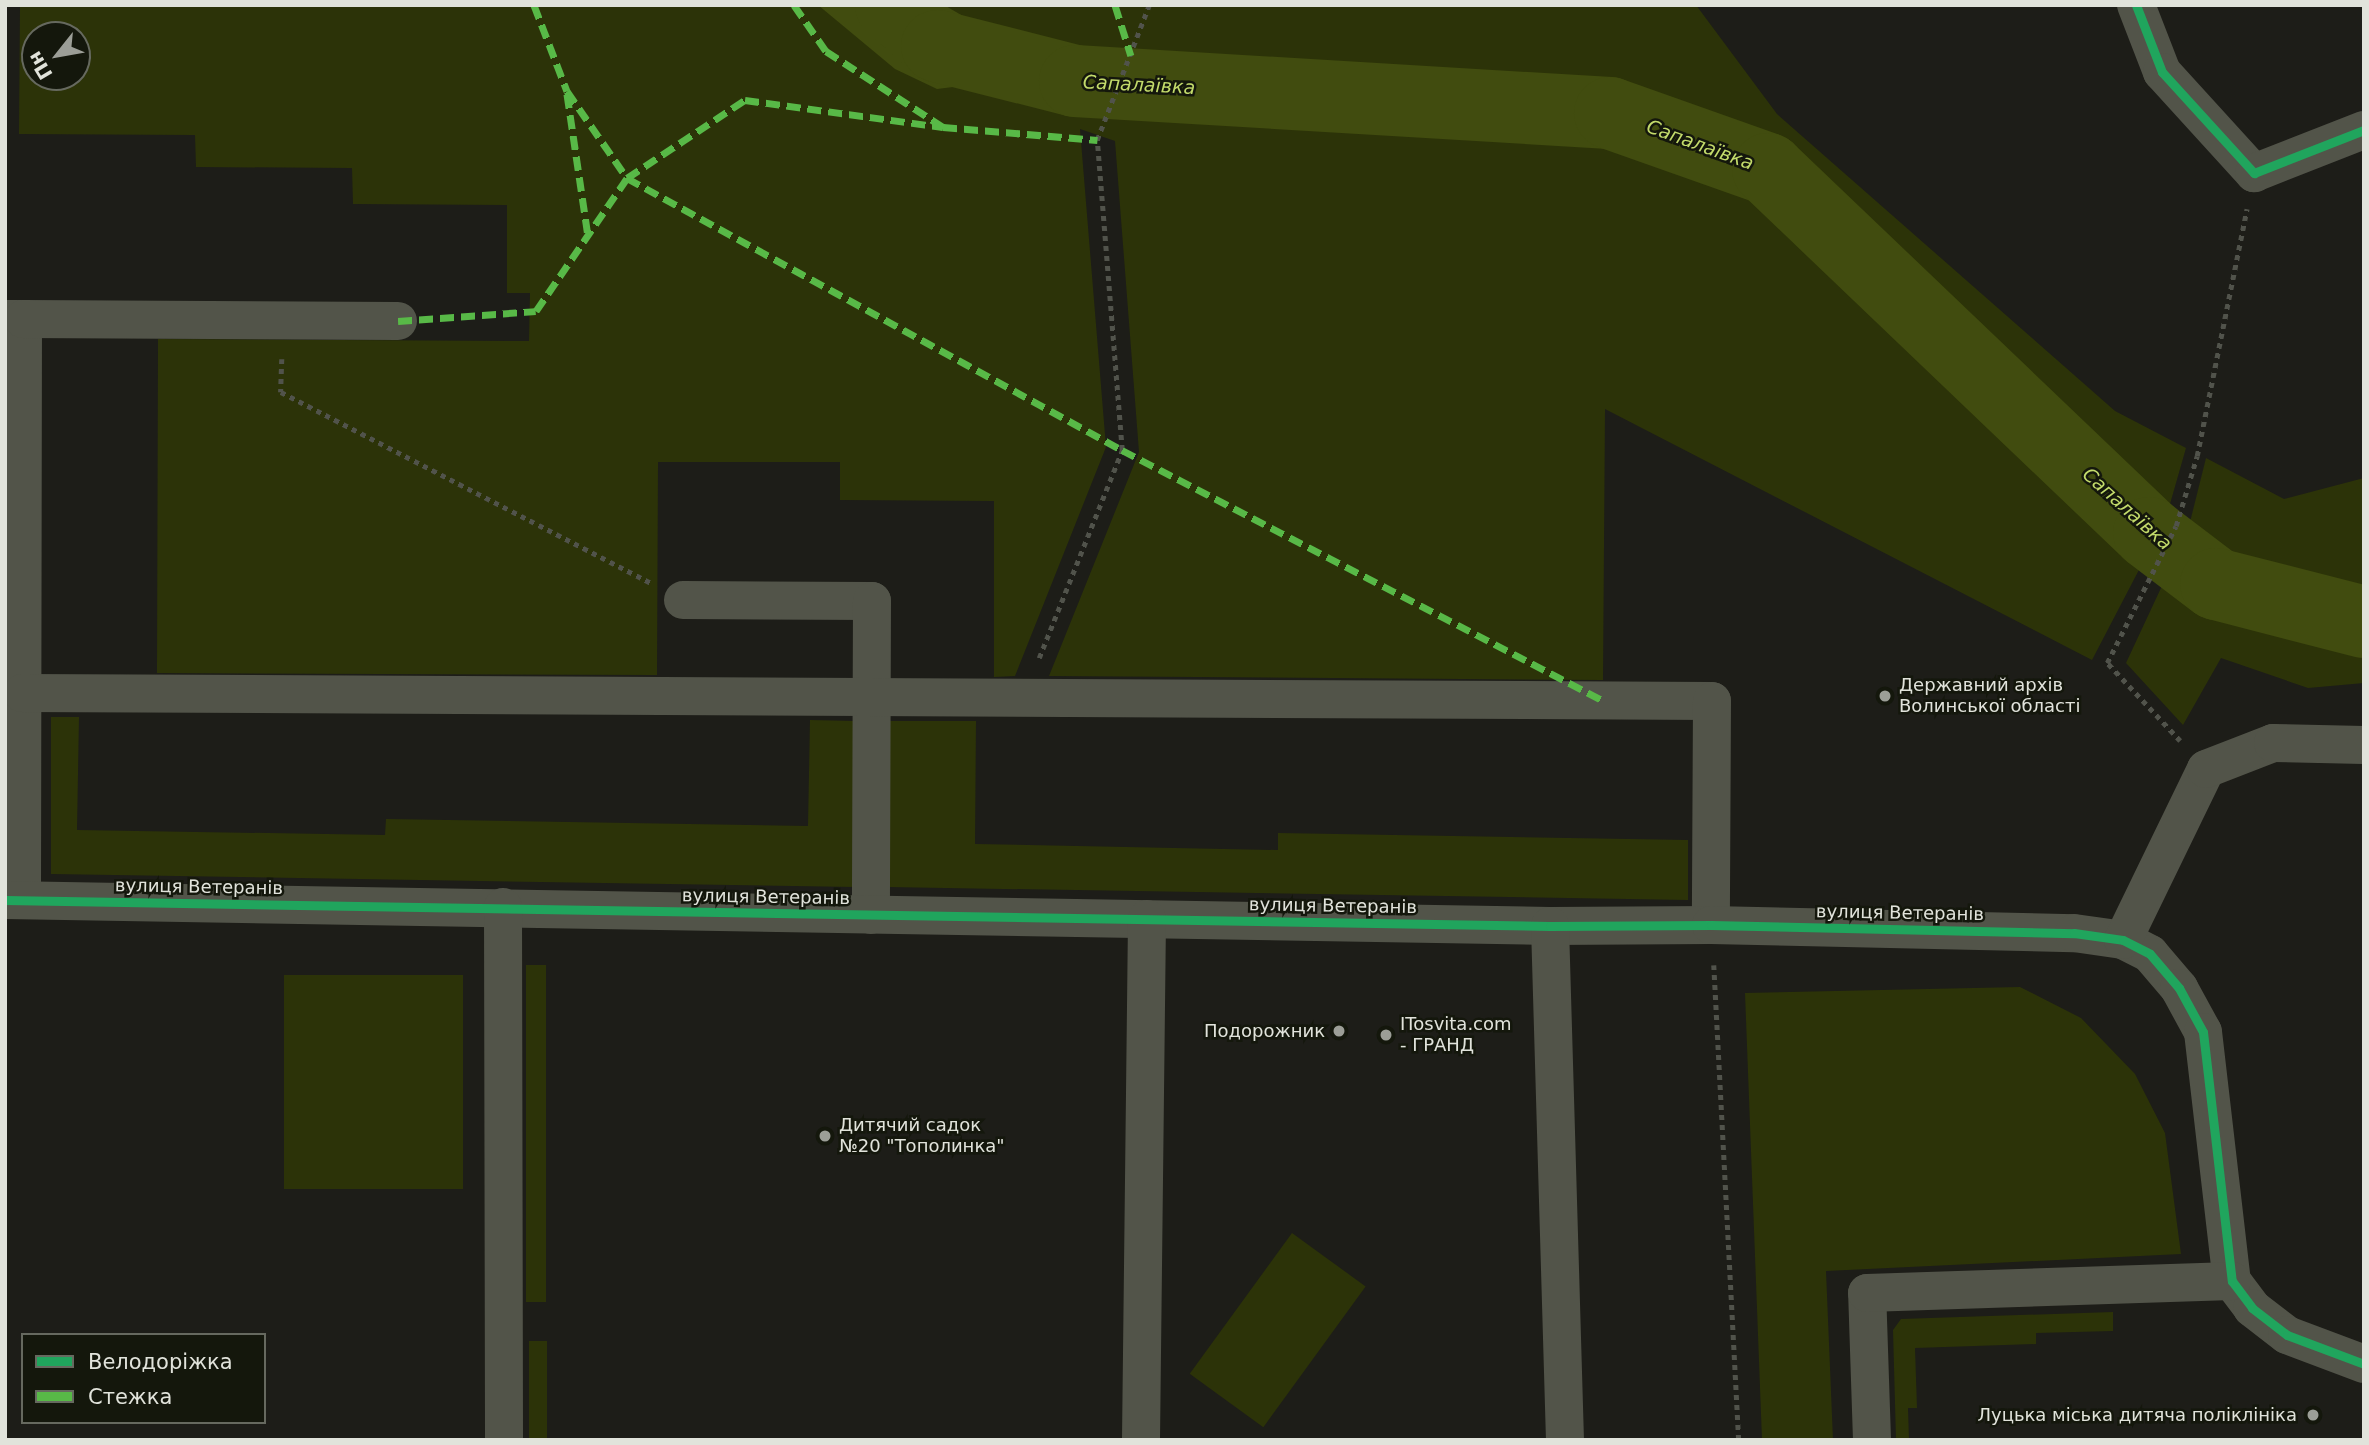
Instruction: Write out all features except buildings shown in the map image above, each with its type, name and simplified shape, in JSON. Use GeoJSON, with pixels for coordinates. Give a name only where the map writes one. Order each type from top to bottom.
{"type":"FeatureCollection","features":[{"type":"Feature","properties":{"kind":"street"},"geometry":{"type":"LineString","coordinates":[[2136,5],[2162,72],[2254,173],[2364,130]]}},
{"type":"Feature","properties":{"kind":"street"},"geometry":{"type":"LineString","coordinates":[[13,900],[22,693],[14,319],[398,321]]}},
{"type":"Feature","properties":{"kind":"street"},"geometry":{"type":"LineString","coordinates":[[683,600],[872,601],[871,915]]}},
{"type":"Feature","properties":{"kind":"street"},"geometry":{"type":"LineString","coordinates":[[22,693],[1712,701],[1712,925]]}},
{"type":"Feature","properties":{"kind":"street"},"geometry":{"type":"LineString","coordinates":[[2123,940],[2206,769],[2273,743],[2364,745]]}},
{"type":"Feature","properties":{"kind":"street","name":"вулиця Ветеранів"},"geometry":{"type":"LineString","coordinates":[[13,900],[1550,926],[1712,925],[2074,933],[2123,940],[2150,954],[2179,988],[2203,1032],[2232,1281]]}},
{"type":"Feature","properties":{"kind":"street"},"geometry":{"type":"LineString","coordinates":[[503,907],[504,1440]]}},
{"type":"Feature","properties":{"kind":"street"},"geometry":{"type":"LineString","coordinates":[[1141,1440],[1147,919]]}},
{"type":"Feature","properties":{"kind":"street"},"geometry":{"type":"LineString","coordinates":[[1550,926],[1565,1440]]}},
{"type":"Feature","properties":{"kind":"street"},"geometry":{"type":"LineString","coordinates":[[1872,1440],[1867,1293],[2232,1281],[2252,1308],[2287,1335],[2364,1364]]}},
{"type":"Feature","properties":{"kind":"path"},"geometry":{"type":"LineString","coordinates":[[1023,698],[1122,450],[1097,140],[1149,5]]}},
{"type":"Feature","properties":{"kind":"path"},"geometry":{"type":"LineString","coordinates":[[2206,769],[2107,663],[2176,526],[2197,456],[2254,173]]}},
{"type":"Feature","properties":{"kind":"path"},"geometry":{"type":"LineString","coordinates":[[283,320],[281,393],[683,600]]}},
{"type":"Feature","properties":{"kind":"path"},"geometry":{"type":"LineString","coordinates":[[1712,925],[1739,1440]]}},
{"type":"Feature","properties":{"kind":"shaded area"},"geometry":{"type":"Polygon","coordinates":[[[20,5],[1696,5],[1777,114],[2115,411],[2186,448],[2166,518],[2092,660],[1605,409],[1603,680],[1049,676],[1139,452],[1115,141],[1080,129],[1106,447],[1015,676],[994,677],[994,501],[840,500],[840,462],[658,462],[657,675],[157,673],[158,339],[529,341],[530,293],[507,293],[507,205],[353,204],[352,168],[196,167],[195,135],[19,134],[20,5]]]}},
{"type":"Feature","properties":{"kind":"shaded area"},"geometry":{"type":"Polygon","coordinates":[[[818,5],[944,5],[1075,81],[1060,113],[993,82],[937,89],[895,69],[818,5]]]}},
{"type":"Feature","properties":{"kind":"shaded area"},"geometry":{"type":"Polygon","coordinates":[[[2206,458],[2284,499],[2364,478],[2364,683],[2308,688],[2221,658],[2183,725],[2126,663],[2188,530],[2206,458]]]}},
{"type":"Feature","properties":{"kind":"shaded area"},"geometry":{"type":"Polygon","coordinates":[[[51,717],[79,717],[77,830],[385,835],[386,819],[808,826],[810,720],[855,721],[855,887],[51,874],[51,717]]]}},
{"type":"Feature","properties":{"kind":"shaded area"},"geometry":{"type":"Polygon","coordinates":[[[887,721],[976,721],[975,844],[1278,850],[1278,833],[1688,840],[1688,900],[887,887],[887,721]]]}},
{"type":"Feature","properties":{"kind":"shaded area"},"geometry":{"type":"Polygon","coordinates":[[[526,965],[546,965],[546,1302],[526,1302],[526,965]]]}},
{"type":"Feature","properties":{"kind":"shaded area"},"geometry":{"type":"Polygon","coordinates":[[[284,975],[463,975],[463,1189],[284,1189],[284,975]]]}},
{"type":"Feature","properties":{"kind":"shaded area"},"geometry":{"type":"Polygon","coordinates":[[[2020,987],[2081,1018],[2135,1074],[2165,1133],[2181,1254],[1826,1271],[1833,1440],[1762,1440],[1745,993],[2020,987]]]}},
{"type":"Feature","properties":{"kind":"shaded area"},"geometry":{"type":"Polygon","coordinates":[[[1292,1233],[1366,1286],[1263,1427],[1190,1374],[1292,1233]]]}},
{"type":"Feature","properties":{"kind":"shaded area"},"geometry":{"type":"Polygon","coordinates":[[[2113,1312],[2113,1331],[2036,1333],[2036,1344],[1915,1348],[1917,1408],[1908,1408],[1909,1440],[1896,1440],[1893,1330],[1901,1319],[2113,1312]]]}},
{"type":"Feature","properties":{"kind":"shaded area"},"geometry":{"type":"Polygon","coordinates":[[[529,1341],[547,1341],[547,1440],[529,1440],[529,1341]]]}},
{"type":"Feature","properties":{"kind":"waterway","name":"Сапалаївка"},"geometry":{"type":"LineString","coordinates":[[891,5],[937,46],[1075,81],[1610,113],[1768,169],[2149,533],[2216,584],[2364,622]]}},
{"type":"Feature","properties":{"kind":"marked path"},"geometry":{"type":"LineString","coordinates":[[534,5],[567,91],[627,178],[1122,450],[1604,701]]}},
{"type":"Feature","properties":{"kind":"marked path"},"geometry":{"type":"LineString","coordinates":[[794,5],[826,51],[943,127],[1097,140]]}},
{"type":"Feature","properties":{"kind":"marked path"},"geometry":{"type":"LineString","coordinates":[[1115,5],[1131,56]]}},
{"type":"Feature","properties":{"kind":"marked path"},"geometry":{"type":"LineString","coordinates":[[567,94],[588,236]]}},
{"type":"Feature","properties":{"kind":"marked path"},"geometry":{"type":"LineString","coordinates":[[398,321],[536,311],[627,178],[745,100],[943,127]]}},
{"type":"Feature","properties":{"kind":"cycle path"},"geometry":{"type":"LineString","coordinates":[[2136,5],[2162,72],[2254,173],[2364,130]]}},
{"type":"Feature","properties":{"kind":"cycle path"},"geometry":{"type":"LineString","coordinates":[[5,900],[1550,926],[1711,925],[2074,933],[2123,940],[2150,954],[2179,988],[2203,1032],[2232,1281],[2252,1308],[2287,1335],[2364,1364]]}},
{"type":"Feature","properties":{"kind":"place","name":"Державний архів Волинської області"},"geometry":{"type":"Point","coordinates":[1885,696]}},
{"type":"Feature","properties":{"kind":"place","name":"Подорожник"},"geometry":{"type":"Point","coordinates":[1339,1031]}},
{"type":"Feature","properties":{"kind":"place","name":"ITosvita.com - ГРАНД"},"geometry":{"type":"Point","coordinates":[1386,1035]}},
{"type":"Feature","properties":{"kind":"place","name":"Дитячий садок №20 \"Тополинка\""},"geometry":{"type":"Point","coordinates":[825,1136]}},
{"type":"Feature","properties":{"kind":"place","name":"Луцька міська дитяча поліклініка"},"geometry":{"type":"Point","coordinates":[2313,1415]}}]}
